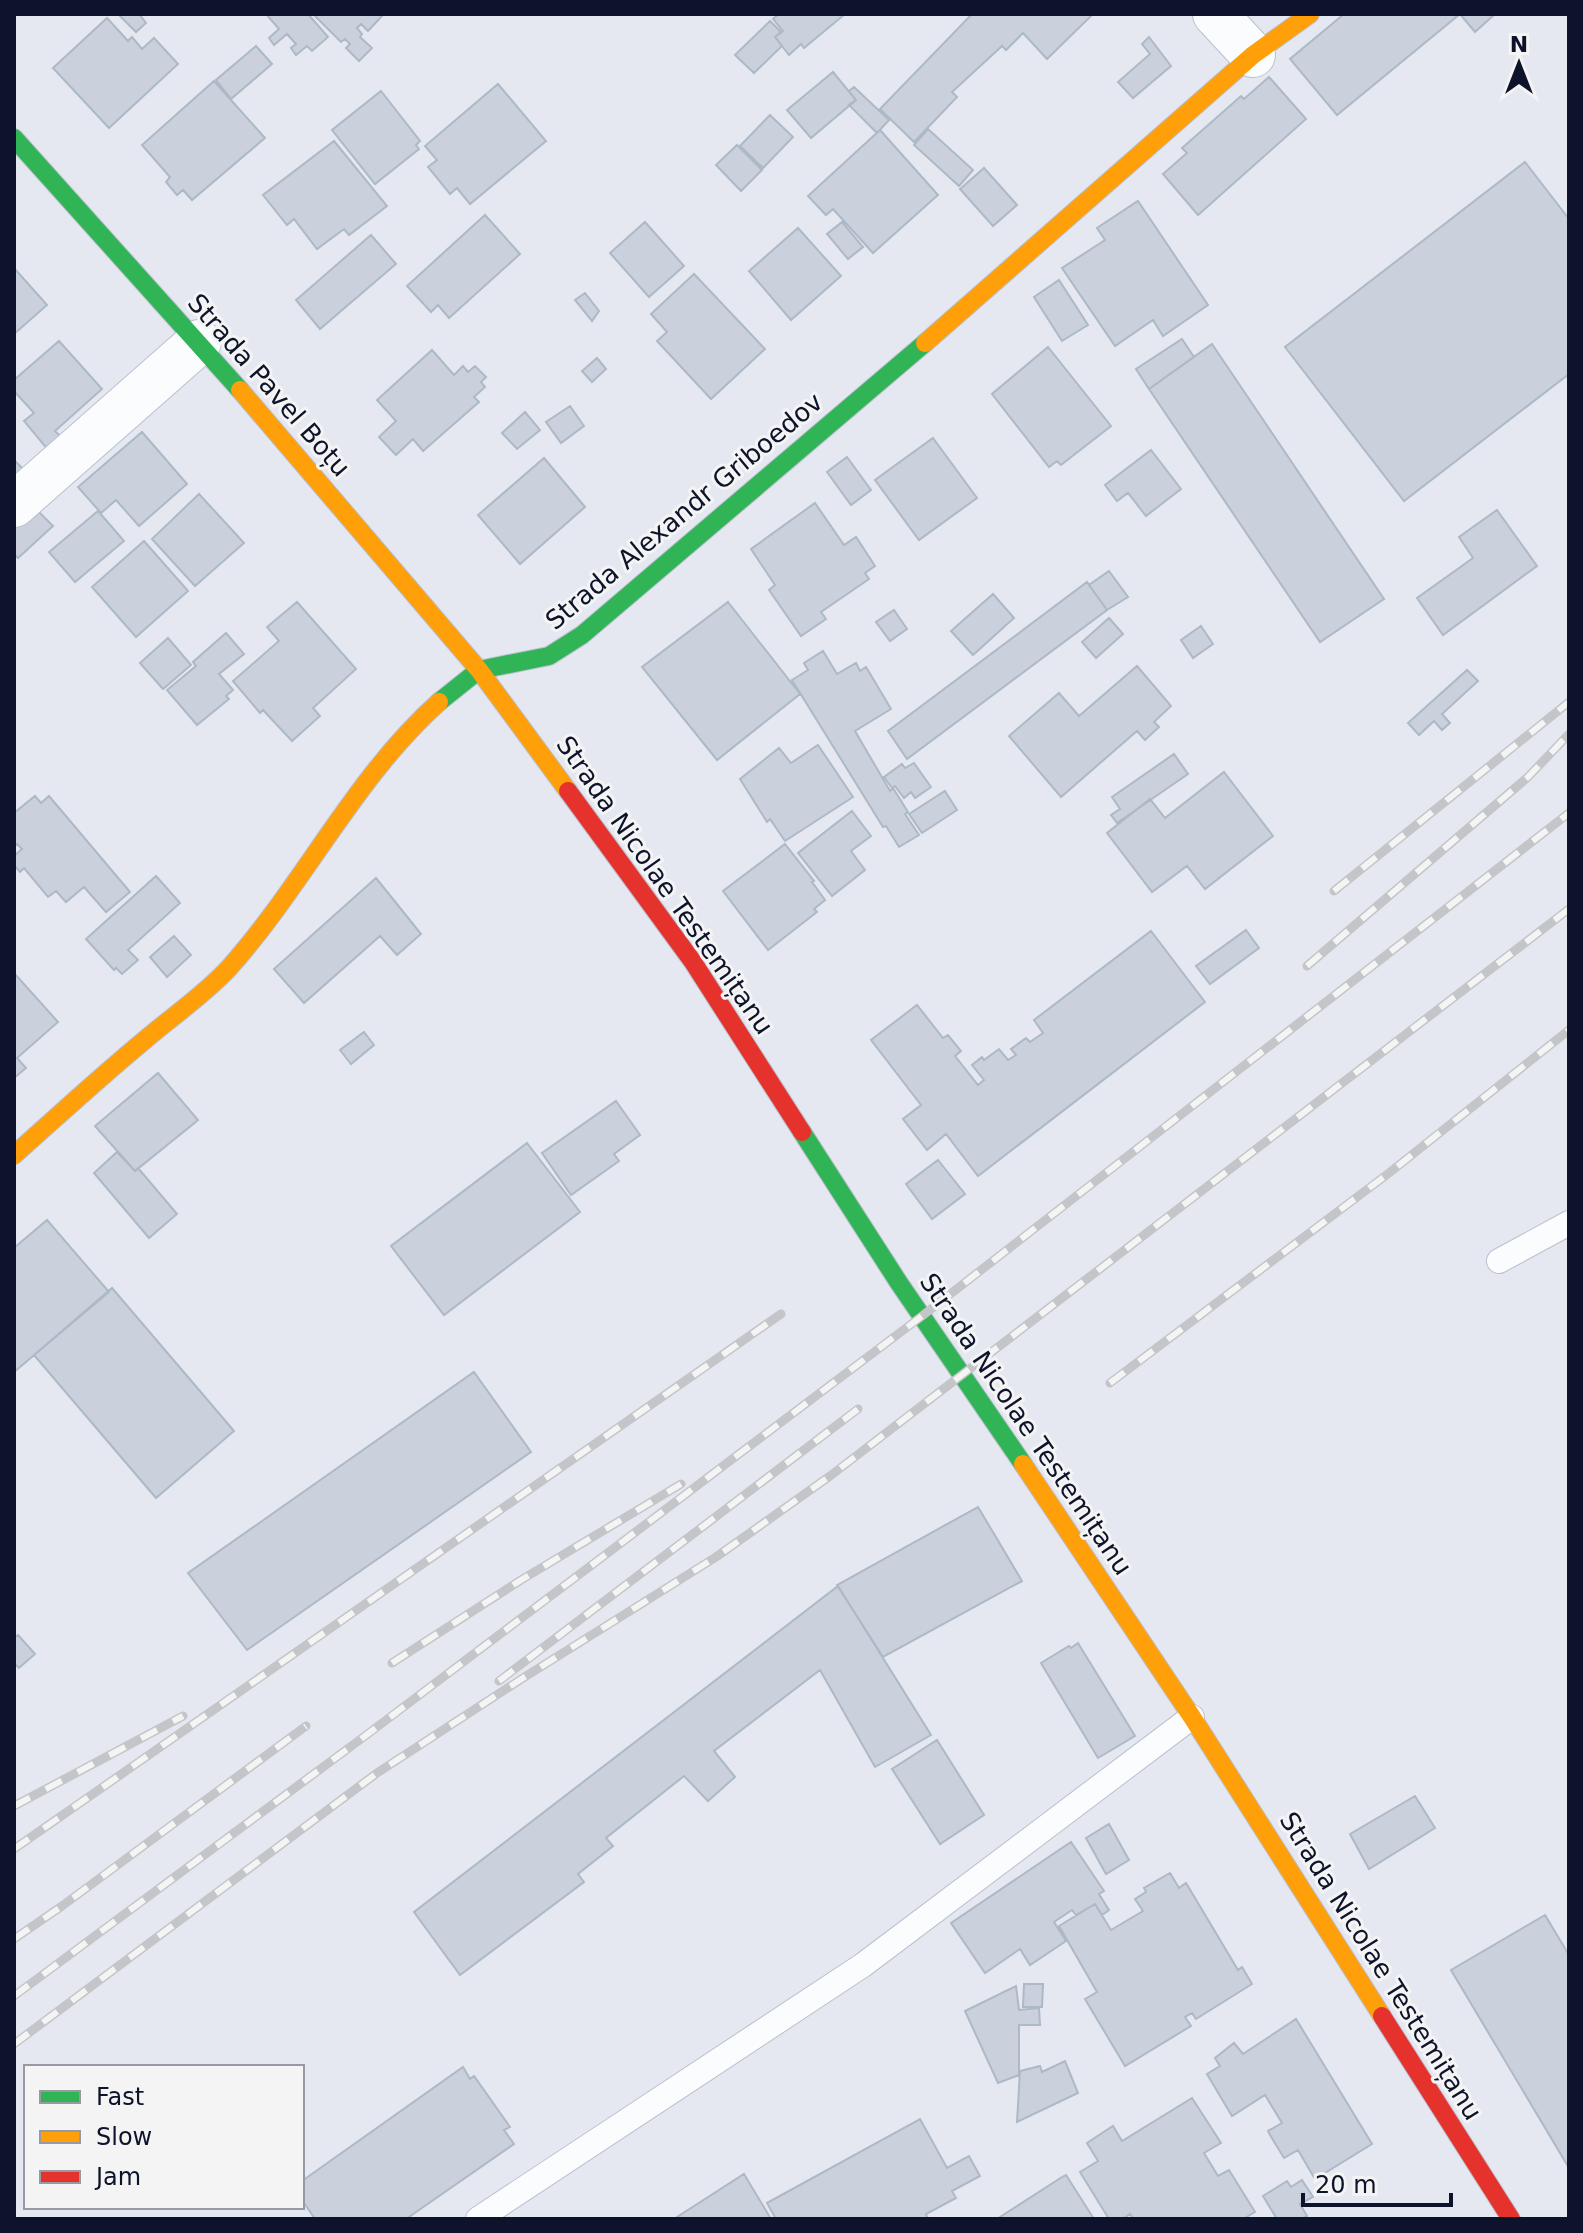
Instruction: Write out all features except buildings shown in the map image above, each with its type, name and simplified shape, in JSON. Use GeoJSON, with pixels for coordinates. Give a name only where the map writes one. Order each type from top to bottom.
{"type":"FeatureCollection","features":[{"type":"Feature","properties":{"kind":"main road","name":"Strada Alexandr Griboedov"},"geometry":{"type":"LineString","coordinates":[[14,1155],[226,971],[273,916],[323,841],[374,773],[436,705],[479,670],[549,656],[582,635],[910,356],[1253,55],[1310,14]]}},
{"type":"Feature","properties":{"kind":"main road","name":"Strada Pavel Boțu"},"geometry":{"type":"LineString","coordinates":[[14,138],[199,342],[479,670]]}},
{"type":"Feature","properties":{"kind":"main road","name":"Strada Nicolae Testemițanu"},"geometry":{"type":"LineString","coordinates":[[479,670],[693,962],[899,1283],[963,1373],[1192,1717],[1511,2219]]}},
{"type":"Feature","properties":{"kind":"street"},"geometry":{"type":"LineString","coordinates":[[1215,14],[1253,55]]}},
{"type":"Feature","properties":{"kind":"street"},"geometry":{"type":"LineString","coordinates":[[14,505],[199,342]]}},
{"type":"Feature","properties":{"kind":"lane"},"geometry":{"type":"LineString","coordinates":[[1499,1261],[1569,1223]]}},
{"type":"Feature","properties":{"kind":"lane"},"geometry":{"type":"LineString","coordinates":[[478,2219],[863,1965],[1192,1717]]}},
{"type":"Feature","properties":{"kind":"railway"},"geometry":{"type":"LineString","coordinates":[[1334,891],[1569,702]]}},
{"type":"Feature","properties":{"kind":"railway"},"geometry":{"type":"LineString","coordinates":[[1307,966],[1528,777],[1569,734]]}},
{"type":"Feature","properties":{"kind":"railway"},"geometry":{"type":"LineString","coordinates":[[14,1996],[922,1316],[1569,813]]}},
{"type":"Feature","properties":{"kind":"railway"},"geometry":{"type":"LineString","coordinates":[[14,2044],[377,1773],[716,1557],[830,1476],[1569,909]]}},
{"type":"Feature","properties":{"kind":"railway"},"geometry":{"type":"LineString","coordinates":[[1110,1383],[1389,1173],[1569,1030]]}},
{"type":"Feature","properties":{"kind":"railway"},"geometry":{"type":"LineString","coordinates":[[14,1849],[781,1314]]}},
{"type":"Feature","properties":{"kind":"railway"},"geometry":{"type":"LineString","coordinates":[[499,1681],[858,1409]]}},
{"type":"Feature","properties":{"kind":"railway"},"geometry":{"type":"LineString","coordinates":[[392,1663],[521,1580],[681,1484]]}},
{"type":"Feature","properties":{"kind":"railway"},"geometry":{"type":"LineString","coordinates":[[14,1806],[183,1716]]}},
{"type":"Feature","properties":{"kind":"railway"},"geometry":{"type":"LineString","coordinates":[[14,1939],[306,1726]]}},
{"type":"Feature","properties":{"kind":"traffic: fast"},"geometry":{"type":"LineString","coordinates":[[14,138],[240,390]]}},
{"type":"Feature","properties":{"kind":"traffic: fast"},"geometry":{"type":"LineString","coordinates":[[439,702],[479,670],[549,656],[582,635],[925,343]]}},
{"type":"Feature","properties":{"kind":"traffic: fast"},"geometry":{"type":"LineString","coordinates":[[802,1132],[899,1283],[1023,1464]]}},
{"type":"Feature","properties":{"kind":"traffic: slow"},"geometry":{"type":"LineString","coordinates":[[925,343],[1253,55],[1310,14]]}},
{"type":"Feature","properties":{"kind":"traffic: slow"},"geometry":{"type":"LineString","coordinates":[[240,390],[479,670],[568,791]]}},
{"type":"Feature","properties":{"kind":"traffic: slow"},"geometry":{"type":"LineString","coordinates":[[14,1155],[229,968],[282,902],[381,763],[439,702]]}},
{"type":"Feature","properties":{"kind":"traffic: slow"},"geometry":{"type":"LineString","coordinates":[[1023,1464],[1192,1717],[1382,2016]]}},
{"type":"Feature","properties":{"kind":"traffic: jam"},"geometry":{"type":"LineString","coordinates":[[568,791],[693,962],[802,1132]]}},
{"type":"Feature","properties":{"kind":"traffic: jam"},"geometry":{"type":"LineString","coordinates":[[1382,2016],[1511,2219]]}}]}
